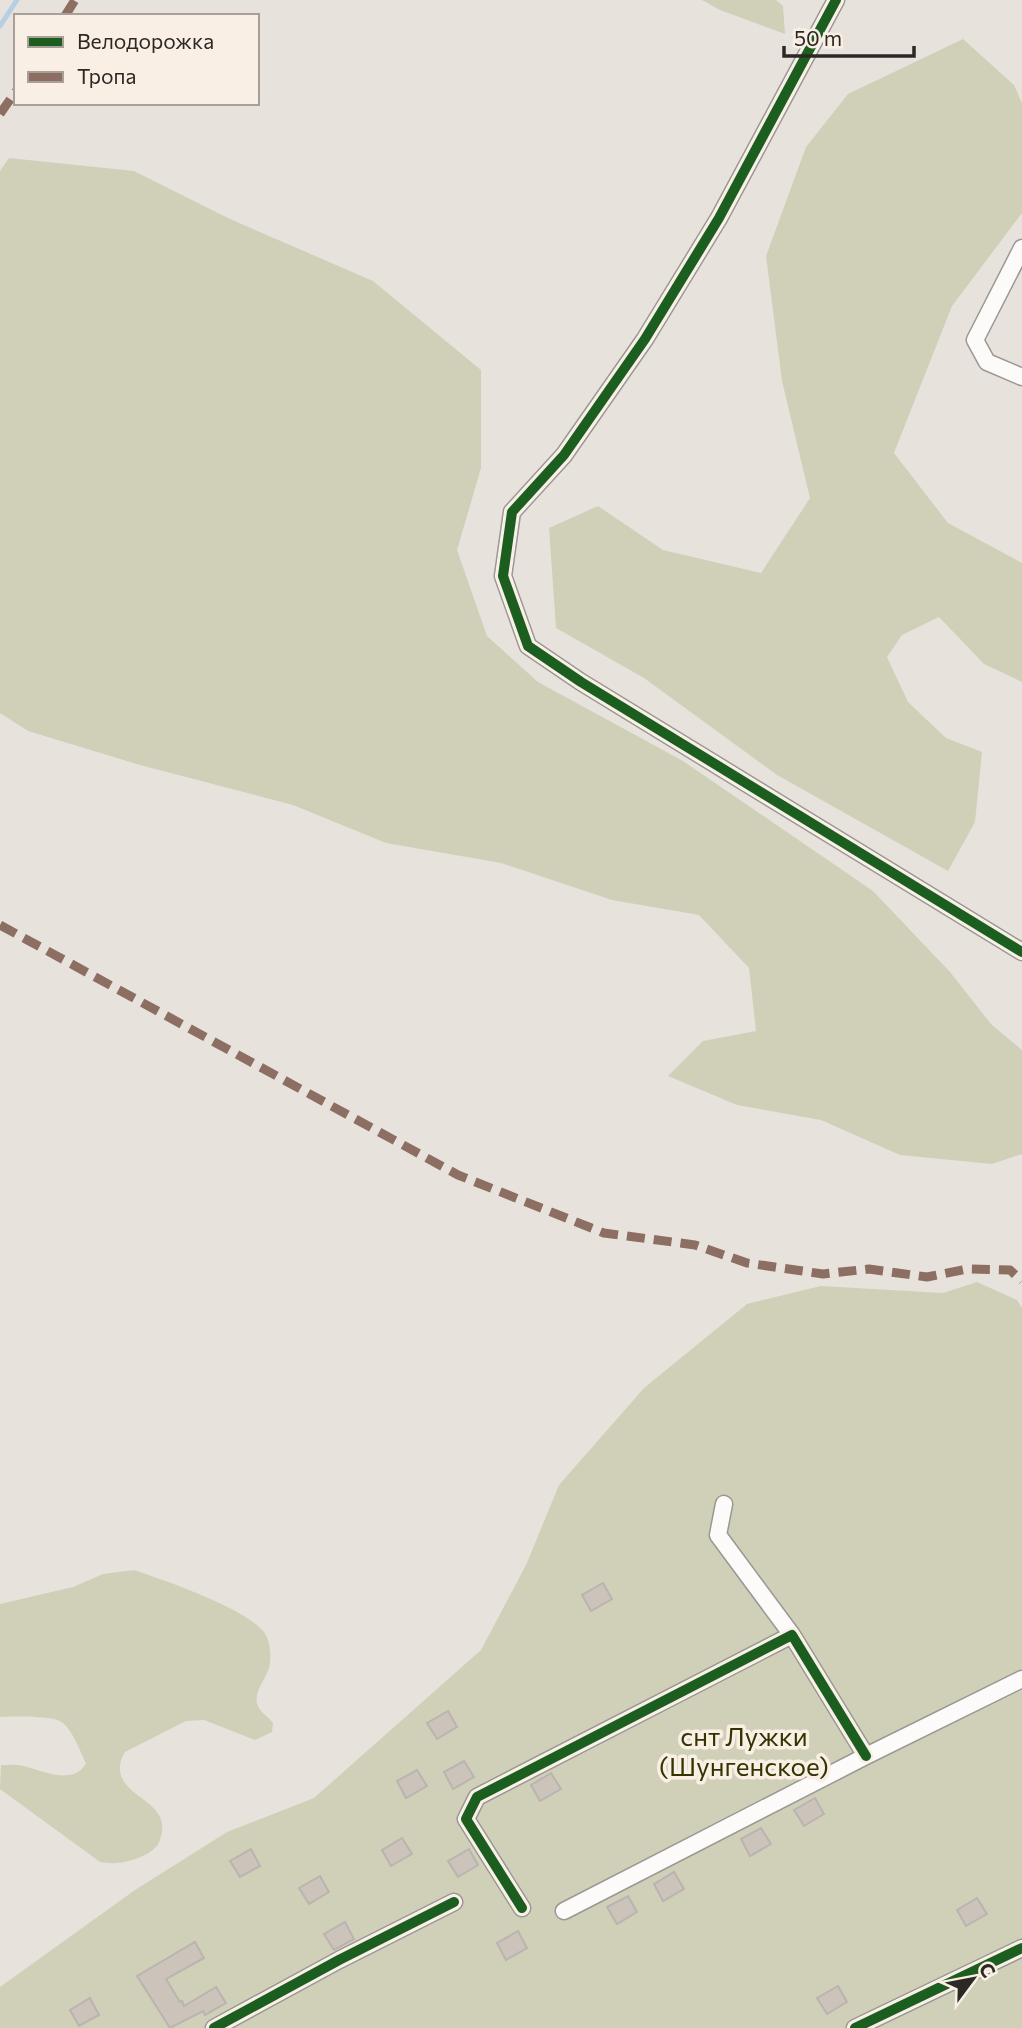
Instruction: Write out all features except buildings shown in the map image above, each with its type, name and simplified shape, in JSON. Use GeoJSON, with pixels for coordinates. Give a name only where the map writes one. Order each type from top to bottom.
{"type":"FeatureCollection","features":[{"type":"Feature","properties":{"kind":"street"},"geometry":{"type":"LineString","coordinates":[[836,0],[719,218],[645,339],[564,455],[512,512],[503,576],[528,646],[581,682],[1022,952]]}},
{"type":"Feature","properties":{"kind":"street"},"geometry":{"type":"LineString","coordinates":[[1022,248],[975,340],[987,362],[1022,377]]}},
{"type":"Feature","properties":{"kind":"street"},"geometry":{"type":"LineString","coordinates":[[724,1504],[718,1535],[792,1635],[866,1756]]}},
{"type":"Feature","properties":{"kind":"street"},"geometry":{"type":"LineString","coordinates":[[522,1908],[466,1819],[477,1797],[792,1635]]}},
{"type":"Feature","properties":{"kind":"street"},"geometry":{"type":"LineString","coordinates":[[564,1911],[1022,1679]]}},
{"type":"Feature","properties":{"kind":"street"},"geometry":{"type":"LineString","coordinates":[[214,2028],[339,1960],[454,1902]]}},
{"type":"Feature","properties":{"kind":"street"},"geometry":{"type":"LineString","coordinates":[[855,2028],[1022,1948]]}},
{"type":"Feature","properties":{"kind":"green space"},"geometry":{"type":"Polygon","coordinates":[[[702,0],[776,0],[783,6],[785,34],[720,10],[702,0]]]}},
{"type":"Feature","properties":{"kind":"green space"},"geometry":{"type":"Polygon","coordinates":[[[963,39],[1014,85],[1022,103],[1022,213],[952,306],[894,453],[948,523],[1022,563],[1022,682],[984,664],[939,617],[902,635],[887,657],[908,702],[946,738],[982,752],[975,822],[948,871],[777,775],[644,678],[556,628],[549,528],[598,506],[663,550],[761,573],[810,498],[782,381],[766,256],[806,147],[848,94],[963,39]]]}},
{"type":"Feature","properties":{"kind":"green space"},"geometry":{"type":"Polygon","coordinates":[[[9,158],[134,171],[230,219],[373,281],[481,370],[481,468],[457,550],[487,636],[538,682],[683,761],[873,891],[950,972],[991,1024],[1022,1050],[1022,1154],[992,1164],[900,1155],[821,1120],[737,1105],[668,1076],[703,1041],[756,1031],[749,968],[699,915],[612,900],[501,863],[386,843],[293,805],[140,765],[28,731],[0,713],[0,171],[9,158]]]}},
{"type":"Feature","properties":{"kind":"green space","name":"снт Лужки (Шунгенское)"},"geometry":{"type":"Polygon","coordinates":[[[977,1282],[1017,1300],[1022,1308],[1022,2028],[0,2028],[0,1987],[135,1890],[227,1832],[314,1798],[481,1650],[526,1565],[559,1485],[644,1388],[747,1304],[821,1286],[943,1293],[977,1282]]]}},
{"type":"Feature","properties":{"kind":"green space"},"geometry":{"type":"Polygon","coordinates":[[[134,1570],[222,1604],[264,1632],[270,1647],[270,1663],[258,1691],[257,1702],[260,1710],[273,1723],[272,1732],[255,1740],[204,1720],[186,1721],[125,1752],[120,1765],[122,1778],[154,1808],[162,1823],[162,1832],[158,1845],[147,1854],[124,1862],[107,1863],[100,1862],[0,1789],[1,1765],[21,1765],[66,1775],[81,1770],[86,1763],[72,1734],[60,1721],[40,1717],[0,1717],[0,1604],[73,1587],[103,1574],[134,1570]]]}},
{"type":"Feature","properties":{"kind":"waterway"},"geometry":{"type":"LineString","coordinates":[[0,26],[17,0]]}},
{"type":"Feature","properties":{"kind":"marked path"},"geometry":{"type":"LineString","coordinates":[[66,14],[75,0]]}},
{"type":"Feature","properties":{"kind":"marked path"},"geometry":{"type":"LineString","coordinates":[[0,114],[14,94]]}},
{"type":"Feature","properties":{"kind":"marked path"},"geometry":{"type":"LineString","coordinates":[[0,925],[458,1175],[604,1233],[695,1245],[747,1263],[823,1274],[869,1269],[927,1277],[967,1269],[1010,1270],[1022,1281]]}},
{"type":"Feature","properties":{"kind":"cycle path"},"geometry":{"type":"LineString","coordinates":[[836,0],[719,218],[645,339],[564,455],[512,512],[503,576],[528,646],[581,682],[1022,952]]}},
{"type":"Feature","properties":{"kind":"cycle path"},"geometry":{"type":"LineString","coordinates":[[522,1908],[466,1819],[477,1797],[792,1635],[866,1756]]}},
{"type":"Feature","properties":{"kind":"cycle path"},"geometry":{"type":"LineString","coordinates":[[214,2028],[339,1960],[454,1902]]}},
{"type":"Feature","properties":{"kind":"cycle path"},"geometry":{"type":"LineString","coordinates":[[855,2028],[1022,1948]]}}]}
